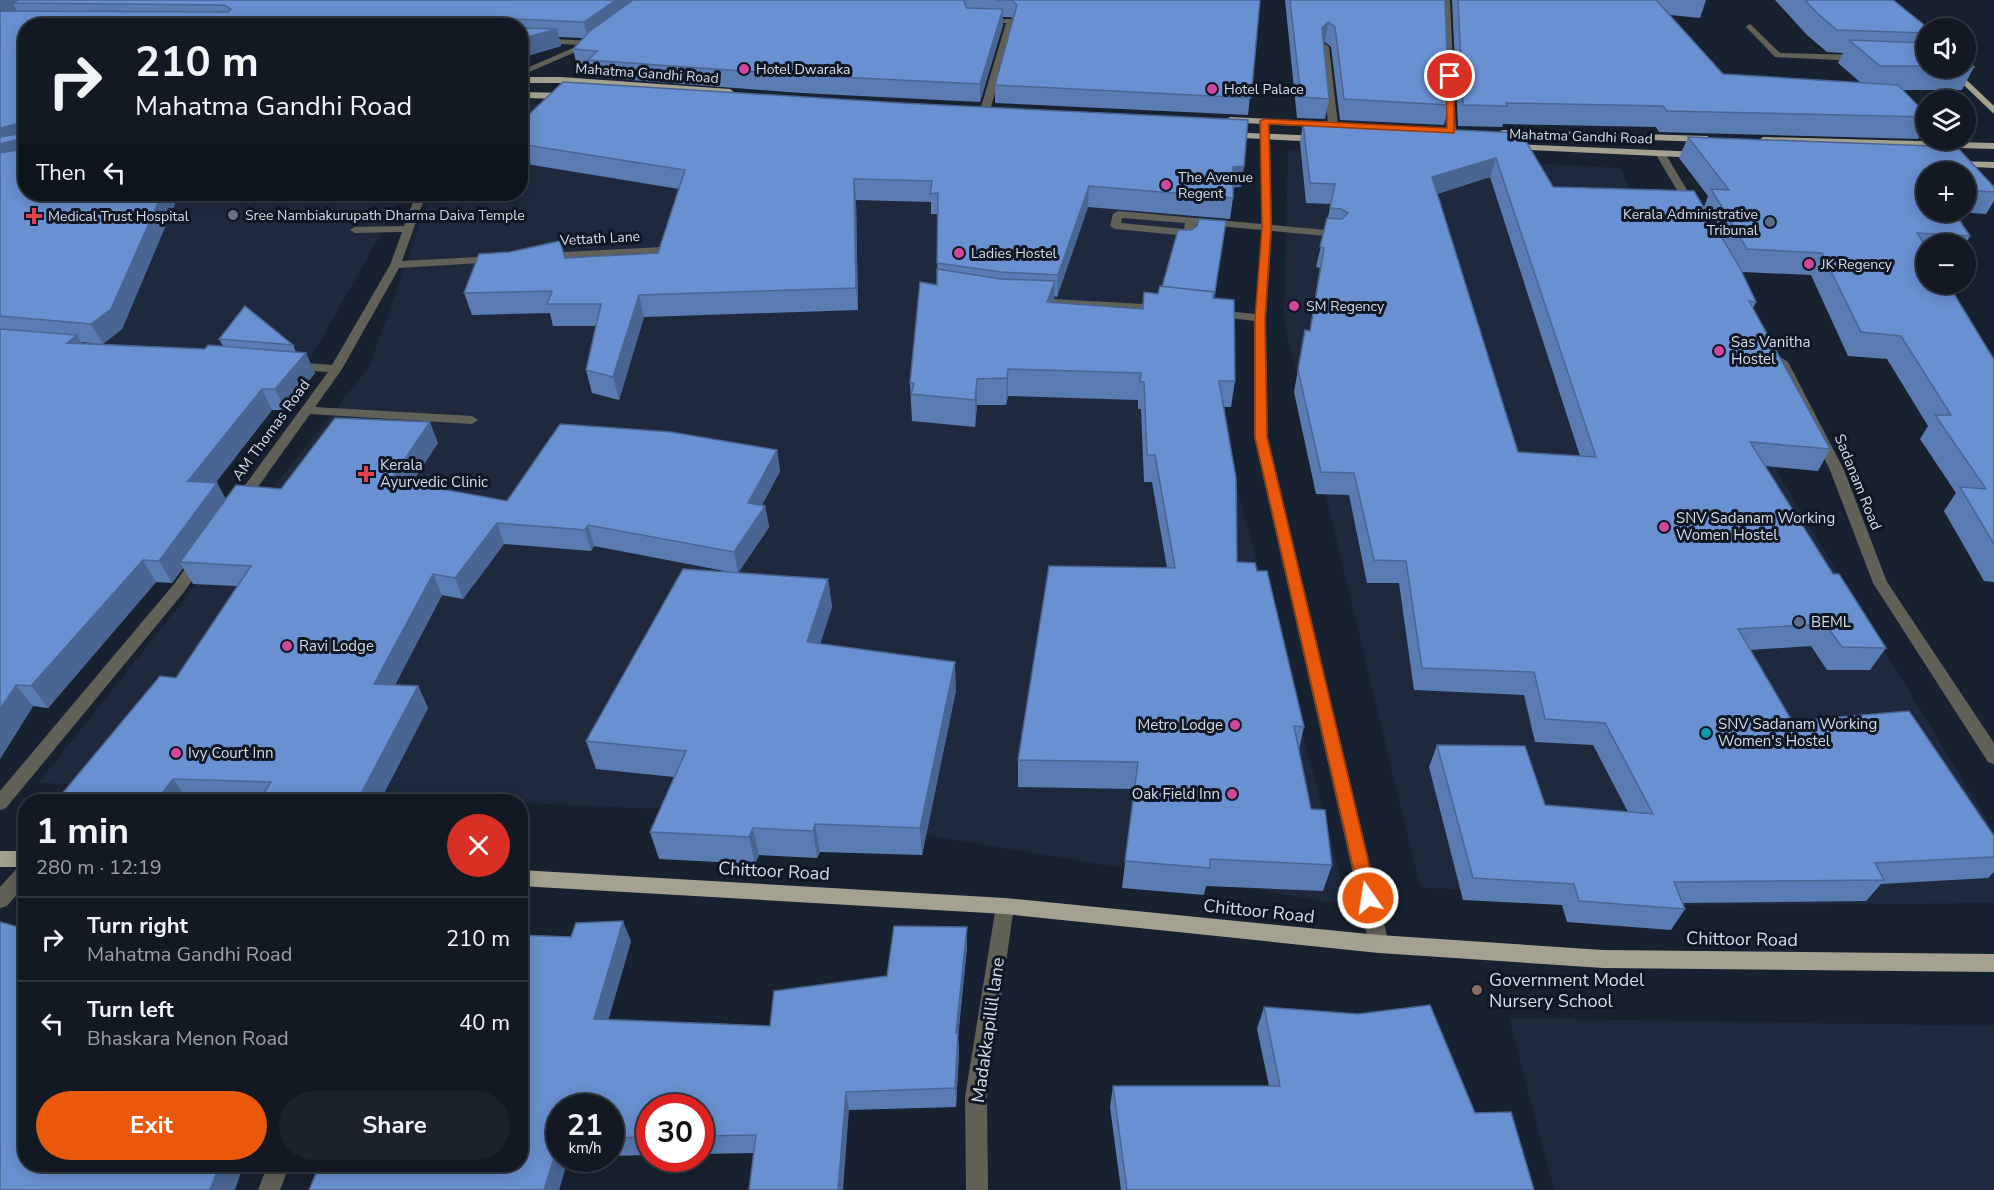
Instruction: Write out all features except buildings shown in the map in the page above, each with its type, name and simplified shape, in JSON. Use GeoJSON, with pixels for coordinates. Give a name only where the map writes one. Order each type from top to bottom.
{"type":"FeatureCollection","features":[{"type":"Feature","properties":{"kind":"main road"},"geometry":{"type":"LineString","coordinates":[[1960,78],[1994,111]]}},
{"type":"Feature","properties":{"kind":"main road","name":"Mahatma Gandhi Road"},"geometry":{"type":"LineString","coordinates":[[528,80],[561,80],[744,93]]}},
{"type":"Feature","properties":{"kind":"main road","name":"Mahatma Gandhi Road"},"geometry":{"type":"LineString","coordinates":[[528,95],[573,97]]}},
{"type":"Feature","properties":{"kind":"main road"},"geometry":{"type":"LineString","coordinates":[[974,106],[998,108]]}},
{"type":"Feature","properties":{"kind":"main road"},"geometry":{"type":"LineString","coordinates":[[1218,119],[1344,126]]}},
{"type":"Feature","properties":{"kind":"main road"},"geometry":{"type":"LineString","coordinates":[[1264,121],[1265,137]]}},
{"type":"Feature","properties":{"kind":"main road"},"geometry":{"type":"LineString","coordinates":[[1439,130],[1463,131]]}},
{"type":"Feature","properties":{"kind":"main road","name":"Mahatma Gandhi Road"},"geometry":{"type":"LineString","coordinates":[[1486,132],[1713,139]]}},
{"type":"Feature","properties":{"kind":"main road"},"geometry":{"type":"LineString","coordinates":[[1218,135],[1336,140]]}},
{"type":"Feature","properties":{"kind":"main road"},"geometry":{"type":"LineString","coordinates":[[1748,140],[1994,146]]}},
{"type":"Feature","properties":{"kind":"main road","name":"Mahatma Gandhi Road"},"geometry":{"type":"LineString","coordinates":[[1500,147],[1708,155]]}},
{"type":"Feature","properties":{"kind":"main road"},"geometry":{"type":"LineString","coordinates":[[1976,165],[1994,165]]}},
{"type":"Feature","properties":{"kind":"main road"},"geometry":{"type":"LineString","coordinates":[[0,859],[18,859]]}},
{"type":"Feature","properties":{"kind":"main road","name":"Chittoor Road"},"geometry":{"type":"LineString","coordinates":[[528,878],[1005,906],[1379,944],[1603,959],[1994,963]]}},
{"type":"Feature","properties":{"kind":"street"},"geometry":{"type":"LineString","coordinates":[[1446,0],[1451,131]]}},
{"type":"Feature","properties":{"kind":"street"},"geometry":{"type":"LineString","coordinates":[[970,21],[1011,21],[986,107]]}},
{"type":"Feature","properties":{"kind":"street"},"geometry":{"type":"LineString","coordinates":[[1750,26],[1778,55],[1869,59]]}},
{"type":"Feature","properties":{"kind":"street"},"geometry":{"type":"LineString","coordinates":[[528,39],[595,41],[528,70]]}},
{"type":"Feature","properties":{"kind":"street"},"geometry":{"type":"LineString","coordinates":[[1325,47],[1333,125]]}},
{"type":"Feature","properties":{"kind":"street"},"geometry":{"type":"LineString","coordinates":[[1265,137],[1267,228],[1260,318],[1261,437],[1379,944]]}},
{"type":"Feature","properties":{"kind":"street"},"geometry":{"type":"LineString","coordinates":[[1660,153],[1701,222]]}},
{"type":"Feature","properties":{"kind":"street","name":"AM Thomas Road"},"geometry":{"type":"LineString","coordinates":[[232,513],[304,410],[336,369],[396,265],[406,230],[418,201]]}},
{"type":"Feature","properties":{"kind":"street"},"geometry":{"type":"LineString","coordinates":[[1191,221],[1189,233],[1115,226],[1118,214],[1337,234]]}},
{"type":"Feature","properties":{"kind":"street"},"geometry":{"type":"LineString","coordinates":[[355,230],[406,230]]}},
{"type":"Feature","properties":{"kind":"street","name":"Vettath Lane"},"geometry":{"type":"LineString","coordinates":[[535,257],[662,250]]}},
{"type":"Feature","properties":{"kind":"street"},"geometry":{"type":"LineString","coordinates":[[396,265],[512,258]]}},
{"type":"Feature","properties":{"kind":"street"},"geometry":{"type":"LineString","coordinates":[[1024,300],[1169,308]]}},
{"type":"Feature","properties":{"kind":"street"},"geometry":{"type":"LineString","coordinates":[[1203,312],[1260,318]]}},
{"type":"Feature","properties":{"kind":"street","name":"Sadanam Road"},"geometry":{"type":"LineString","coordinates":[[1776,352],[1800,392],[1837,470],[1880,583],[1994,757]]}},
{"type":"Feature","properties":{"kind":"street"},"geometry":{"type":"LineString","coordinates":[[278,364],[336,369]]}},
{"type":"Feature","properties":{"kind":"street"},"geometry":{"type":"LineString","coordinates":[[304,410],[472,420]]}},
{"type":"Feature","properties":{"kind":"street"},"geometry":{"type":"LineString","coordinates":[[0,803],[179,588],[206,550]]}},
{"type":"Feature","properties":{"kind":"street"},"geometry":{"type":"LineString","coordinates":[[0,900],[18,880]]}},
{"type":"Feature","properties":{"kind":"street","name":"Madakkapillil lane"},"geometry":{"type":"LineString","coordinates":[[977,1190],[976,1097],[1005,906]]}},
{"type":"Feature","properties":{"kind":"street"},"geometry":{"type":"LineString","coordinates":[[269,1190],[276,1172]]}},
{"type":"Feature","properties":{"kind":"shaded area"},"geometry":{"type":"Polygon","coordinates":[[[528,103],[1224,149],[1189,306],[1348,905],[807,815],[528,803],[528,794],[302,794],[38,783],[369,367],[428,201],[528,201],[528,103]]]}},
{"type":"Feature","properties":{"kind":"shaded area"},"geometry":{"type":"Polygon","coordinates":[[[1288,150],[1620,168],[1786,487],[1994,832],[1994,903],[1687,905],[1420,887],[1284,322],[1288,150]]]}},
{"type":"Feature","properties":{"kind":"shaded area"},"geometry":{"type":"Polygon","coordinates":[[[26,201],[399,201],[311,358],[0,707],[26,201]]]}},
{"type":"Feature","properties":{"kind":"shaded area"},"geometry":{"type":"Polygon","coordinates":[[[1509,1018],[1994,1026],[1994,1190],[1554,1190],[1509,1018]]]}},
{"type":"Feature","properties":{"kind":"place","name":"Hotel Dwaraka"},"geometry":{"type":"Point","coordinates":[744,69]}},
{"type":"Feature","properties":{"kind":"place","name":"Hotel Palace"},"geometry":{"type":"Point","coordinates":[1212,89]}},
{"type":"Feature","properties":{"kind":"place","name":"The Avenue Regent"},"geometry":{"type":"Point","coordinates":[1166,185]}},
{"type":"Feature","properties":{"kind":"place","name":"Sree Nambiakurupath Dharma Daiva Temple"},"geometry":{"type":"Point","coordinates":[233,215]}},
{"type":"Feature","properties":{"kind":"place","name":"Medical Trust Hospital"},"geometry":{"type":"Point","coordinates":[34,216]}},
{"type":"Feature","properties":{"kind":"place","name":"Kerala Administrative Tribunal"},"geometry":{"type":"Point","coordinates":[1770,222]}},
{"type":"Feature","properties":{"kind":"place","name":"Ladies Hostel"},"geometry":{"type":"Point","coordinates":[959,253]}},
{"type":"Feature","properties":{"kind":"place","name":"JK Regency"},"geometry":{"type":"Point","coordinates":[1809,264]}},
{"type":"Feature","properties":{"kind":"place","name":"SM Regency"},"geometry":{"type":"Point","coordinates":[1294,306]}},
{"type":"Feature","properties":{"kind":"place","name":"Sas Vanitha Hostel"},"geometry":{"type":"Point","coordinates":[1719,351]}},
{"type":"Feature","properties":{"kind":"place","name":"Kerala Ayurvedic Clinic"},"geometry":{"type":"Point","coordinates":[366,474]}},
{"type":"Feature","properties":{"kind":"place","name":"SNV Sadanam Working Women Hostel"},"geometry":{"type":"Point","coordinates":[1664,527]}},
{"type":"Feature","properties":{"kind":"place","name":"BEML"},"geometry":{"type":"Point","coordinates":[1799,622]}},
{"type":"Feature","properties":{"kind":"place","name":"Ravi Lodge"},"geometry":{"type":"Point","coordinates":[287,646]}},
{"type":"Feature","properties":{"kind":"place","name":"Metro Lodge"},"geometry":{"type":"Point","coordinates":[1235,725]}},
{"type":"Feature","properties":{"kind":"place","name":"SNV Sadanam Working Women's Hostel"},"geometry":{"type":"Point","coordinates":[1706,733]}},
{"type":"Feature","properties":{"kind":"place","name":"Ivy Court Inn"},"geometry":{"type":"Point","coordinates":[176,753]}},
{"type":"Feature","properties":{"kind":"place","name":"Oak Field Inn"},"geometry":{"type":"Point","coordinates":[1232,794]}},
{"type":"Feature","properties":{"kind":"place","name":"Government Model Nursery School"},"geometry":{"type":"Point","coordinates":[1477,990]}},
{"type":"Feature","properties":{"kind":"route"},"geometry":{"type":"LineString","coordinates":[[1368,898],[1261,437],[1260,318],[1267,228],[1264,121],[1451,131],[1450,76]]}}]}
